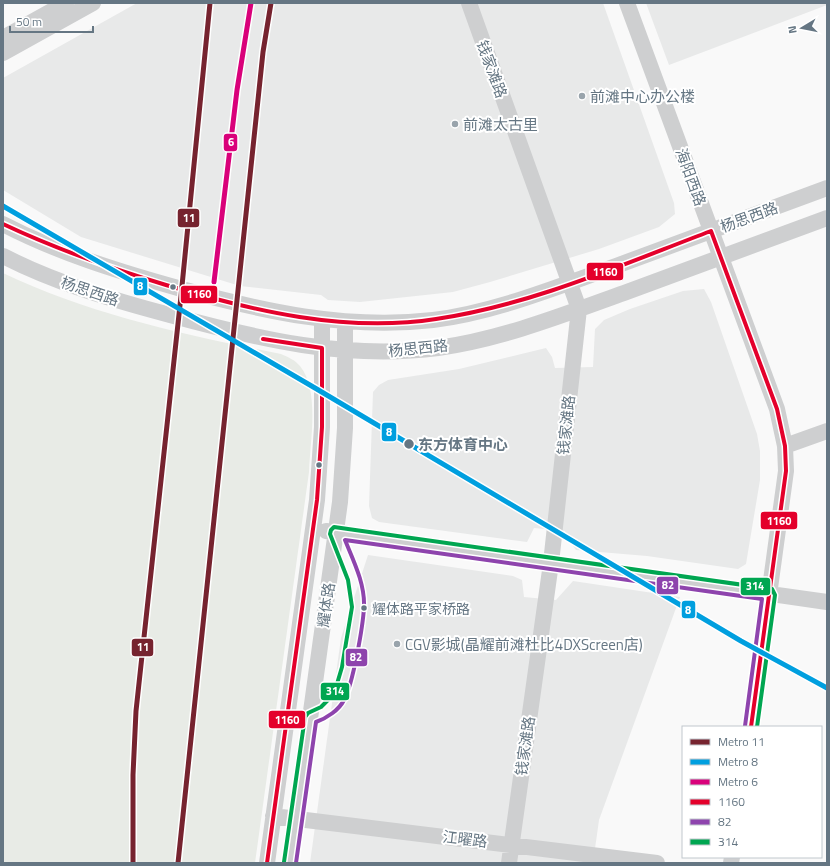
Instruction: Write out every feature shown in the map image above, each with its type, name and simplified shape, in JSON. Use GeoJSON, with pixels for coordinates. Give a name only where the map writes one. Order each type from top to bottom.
{"type":"FeatureCollection","features":[{"type":"Feature","properties":{"kind":"street"},"geometry":{"type":"LineString","coordinates":[[3,38],[66,3]]}},
{"type":"Feature","properties":{"kind":"street"},"geometry":{"type":"LineString","coordinates":[[3,53],[93,3]]}},
{"type":"Feature","properties":{"kind":"street","name":"钱家滩路"},"geometry":{"type":"LineString","coordinates":[[469,3],[579,309],[551,563],[509,863]]}},
{"type":"Feature","properties":{"kind":"street","name":"海阳西路"},"geometry":{"type":"LineString","coordinates":[[627,3],[777,409],[785,446],[786,470],[751,726]]}},
{"type":"Feature","properties":{"kind":"street","name":"杨思西路"},"geometry":{"type":"LineString","coordinates":[[3,224],[62,252],[136,277],[238,305],[322,320],[390,324],[435,320],[478,311],[534,296],[827,188]]}},
{"type":"Feature","properties":{"kind":"street","name":"杨思西路"},"geometry":{"type":"LineString","coordinates":[[3,256],[52,278],[128,304],[231,332],[345,351],[391,352],[439,348],[484,339],[542,323],[827,218]]}},
{"type":"Feature","properties":{"kind":"street","name":"耀体路"},"geometry":{"type":"LineString","coordinates":[[267,863],[313,530],[320,464],[322,320]]}},
{"type":"Feature","properties":{"kind":"street","name":"耀体路"},"geometry":{"type":"LineString","coordinates":[[290,863],[344,466],[345,322]]}},
{"type":"Feature","properties":{"kind":"street"},"geometry":{"type":"LineString","coordinates":[[785,446],[827,430]]}},
{"type":"Feature","properties":{"kind":"street"},"geometry":{"type":"LineString","coordinates":[[313,530],[827,602]]}},
{"type":"Feature","properties":{"kind":"street","name":"江曜路"},"geometry":{"type":"LineString","coordinates":[[274,816],[657,863]]}},
{"type":"Feature","properties":{"kind":"shaded area","name":"前滩太古里"},"geometry":{"type":"Polygon","coordinates":[[[137,3],[603,3],[674,203],[675,214],[659,227],[599,249],[490,282],[453,292],[360,302],[328,300],[321,295],[240,286],[81,237],[3,190],[3,78],[137,3]]]}},
{"type":"Feature","properties":{"kind":"shaded area"},"geometry":{"type":"Polygon","coordinates":[[[646,3],[827,3],[827,5],[669,65],[646,3]]]}},
{"type":"Feature","properties":{"kind":"shaded area"},"geometry":{"type":"Polygon","coordinates":[[[3,273],[70,301],[139,322],[281,354],[298,364],[306,376],[312,402],[312,432],[309,472],[255,863],[3,863],[3,273]]]}},
{"type":"Feature","properties":{"kind":"shaded area"},"geometry":{"type":"Polygon","coordinates":[[[704,289],[711,302],[757,434],[760,451],[760,480],[746,564],[738,569],[647,556],[576,550],[566,536],[565,531],[534,528],[527,542],[379,522],[372,518],[369,506],[373,392],[379,385],[388,380],[459,369],[546,348],[552,357],[555,368],[593,367],[595,329],[604,320],[630,309],[683,291],[704,289]]]}},
{"type":"Feature","properties":{"kind":"shaded area"},"geometry":{"type":"Polygon","coordinates":[[[368,555],[513,576],[522,580],[524,597],[556,600],[573,581],[680,597],[599,820],[593,863],[310,863],[341,638],[368,555]]]}},
{"type":"Feature","properties":{"kind":"metro line","name":"11"},"geometry":{"type":"LineString","coordinates":[[133,863],[133,775],[136,711],[181,296],[210,3]]}},
{"type":"Feature","properties":{"kind":"metro line","name":"6"},"geometry":{"type":"LineString","coordinates":[[214,282],[237,90],[251,3]]}},
{"type":"Feature","properties":{"kind":"metro line","name":"11"},"geometry":{"type":"LineString","coordinates":[[178,863],[263,52],[271,3]]}},
{"type":"Feature","properties":{"kind":"metro line","name":"8"},"geometry":{"type":"LineString","coordinates":[[3,206],[315,388],[741,641],[827,688]]}},
{"type":"Feature","properties":{"kind":"transit line","name":"1160"},"geometry":{"type":"LineString","coordinates":[[3,224],[83,258],[145,279],[232,303],[300,317],[368,323],[402,323],[436,319],[471,313],[506,304],[541,294],[609,270],[711,231],[777,409],[785,446],[786,471],[751,726]]}},
{"type":"Feature","properties":{"kind":"transit line","name":"1160"},"geometry":{"type":"LineString","coordinates":[[263,339],[322,348],[322,427],[317,500],[267,863]]}},
{"type":"Feature","properties":{"kind":"transit line","name":"314"},"geometry":{"type":"LineString","coordinates":[[284,862],[305,717],[308,713],[321,707],[334,694],[342,667],[352,607],[348,580],[330,534],[334,527],[772,589],[775,595],[757,726]]}},
{"type":"Feature","properties":{"kind":"transit line","name":"82"},"geometry":{"type":"LineString","coordinates":[[296,863],[316,722],[332,713],[344,700],[354,669],[362,627],[364,607],[363,590],[345,540],[762,599],[745,726]]}},
{"type":"Feature","properties":{"kind":"place","name":"前滩中心办公楼"},"geometry":{"type":"Point","coordinates":[582,96]}},
{"type":"Feature","properties":{"kind":"place","name":"前滩太古里"},"geometry":{"type":"Point","coordinates":[455,124]}},
{"type":"Feature","properties":{"kind":"place","name":"东方体育中心"},"geometry":{"type":"Point","coordinates":[409,444]}},
{"type":"Feature","properties":{"kind":"place","name":"耀体路平家桥路"},"geometry":{"type":"Point","coordinates":[364,608]}},
{"type":"Feature","properties":{"kind":"place","name":"CGV影城(晶耀前滩杜比4DXScreen店)"},"geometry":{"type":"Point","coordinates":[397,644]}}]}
